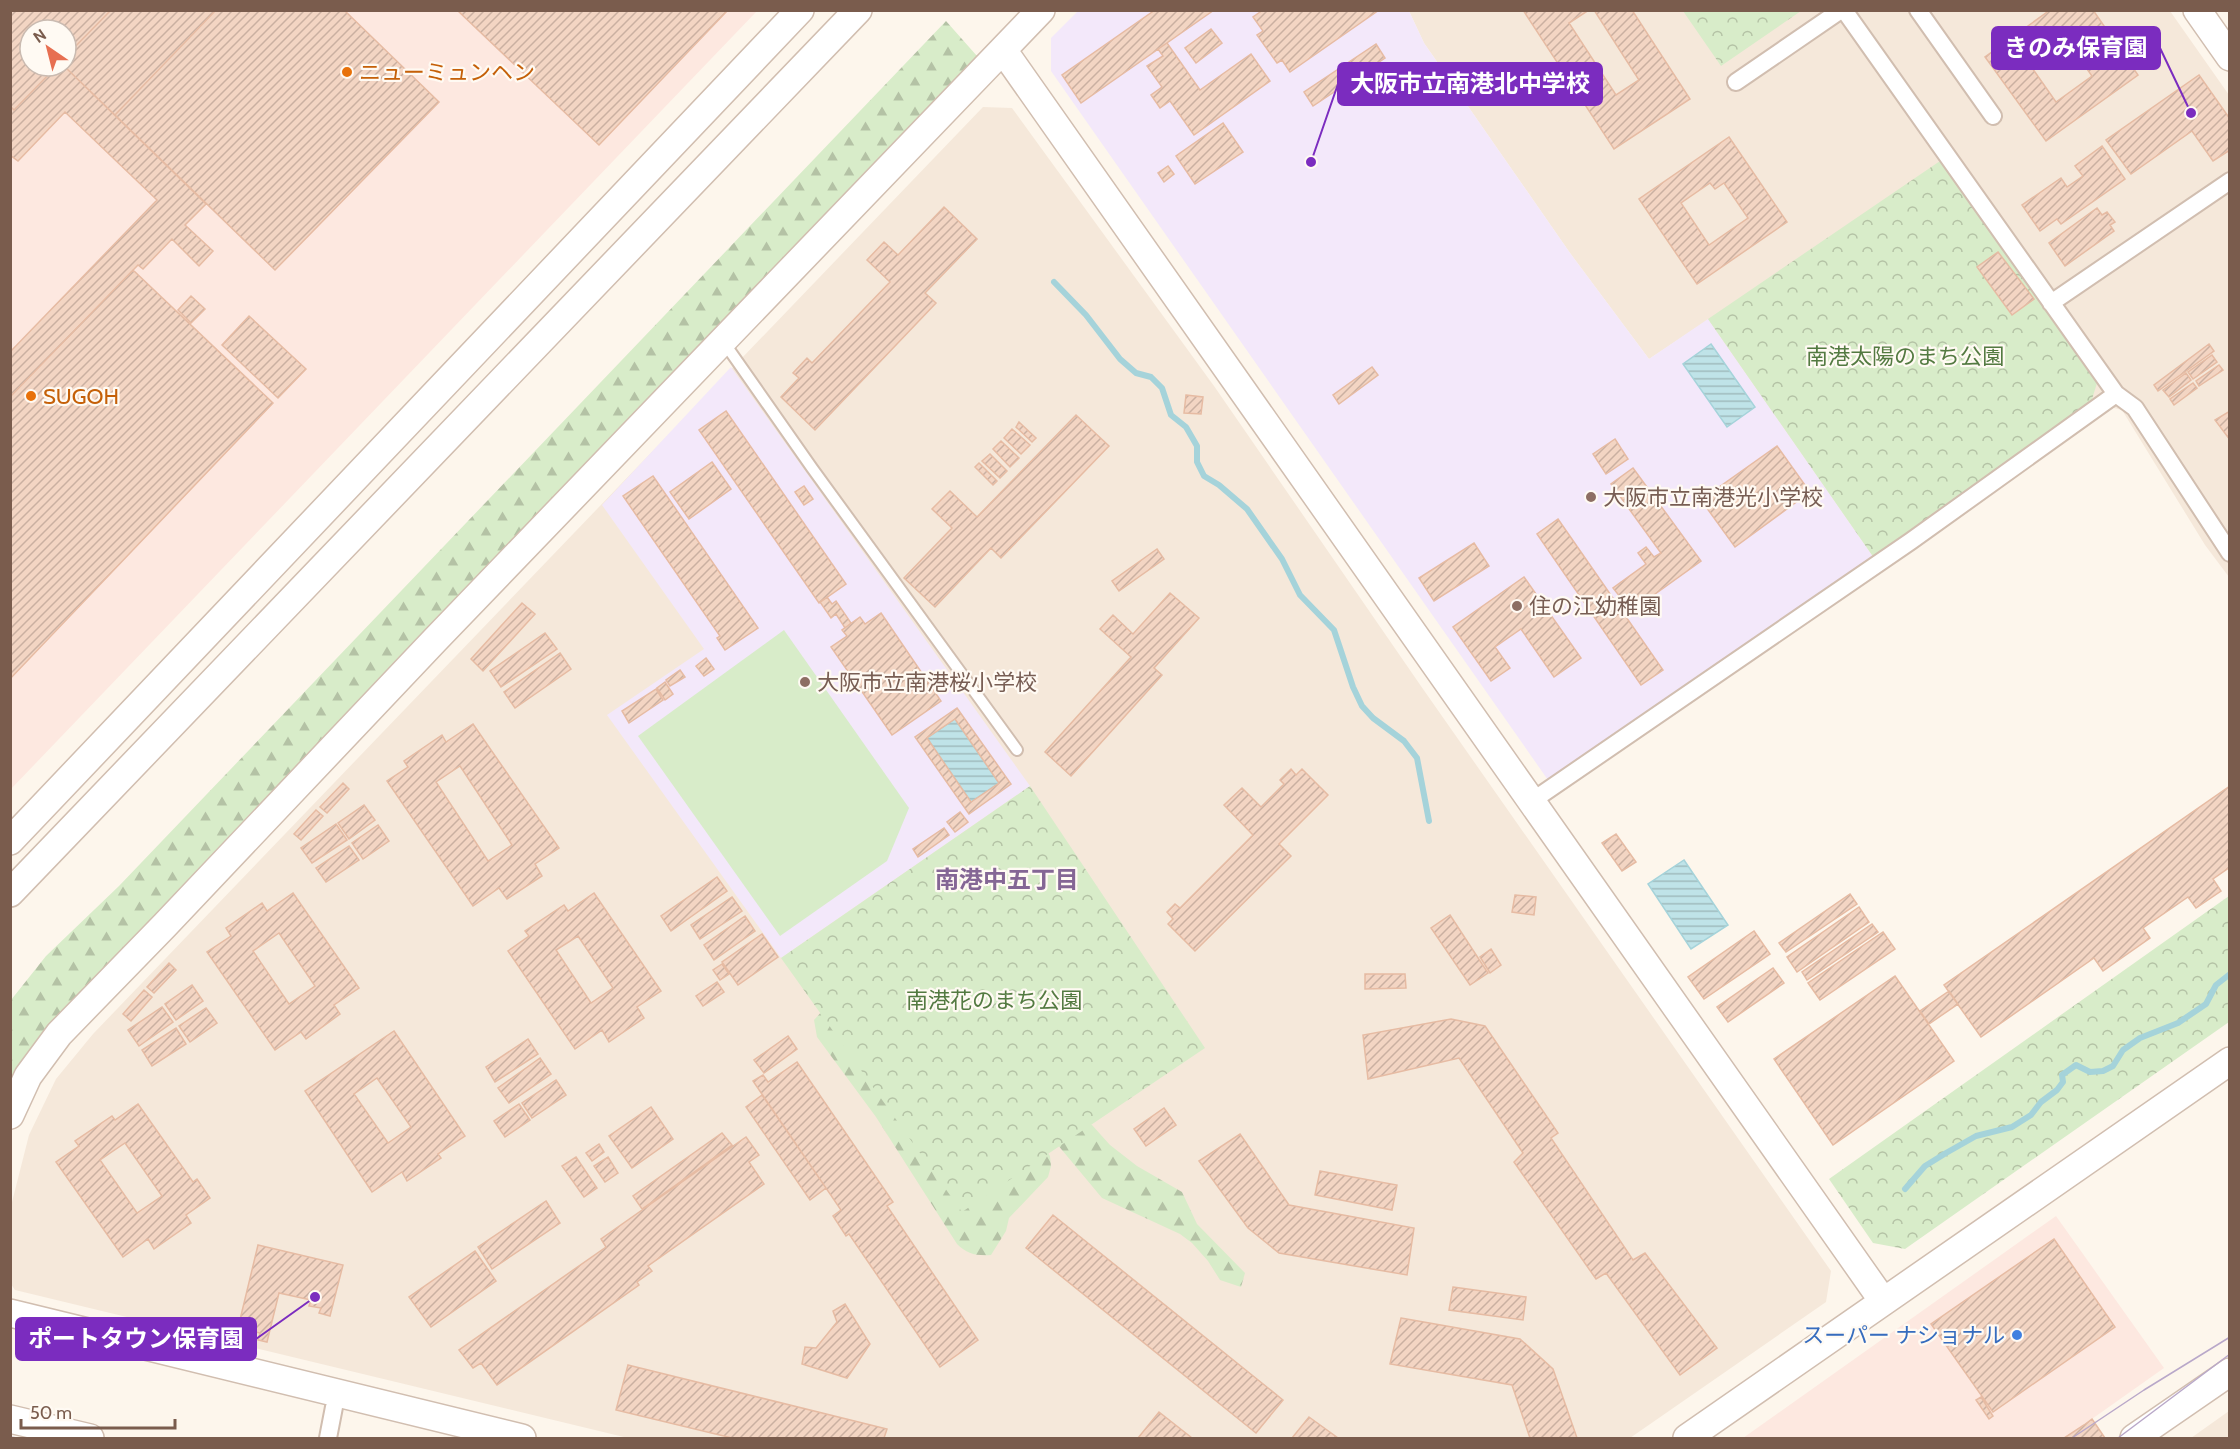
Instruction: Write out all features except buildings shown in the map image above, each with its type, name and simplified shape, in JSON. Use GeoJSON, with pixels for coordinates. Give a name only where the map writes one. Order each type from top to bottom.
{"type":"FeatureCollection","features":[{"type":"Feature","properties":{"kind":"street"},"geometry":{"type":"LineString","coordinates":[[10,842],[800,10]]}},
{"type":"Feature","properties":{"kind":"street"},"geometry":{"type":"LineString","coordinates":[[10,893],[858,10]]}},
{"type":"Feature","properties":{"kind":"street"},"geometry":{"type":"LineString","coordinates":[[10,1115],[28,1076],[58,1034],[1041,10]]}},
{"type":"Feature","properties":{"kind":"street"},"geometry":{"type":"LineString","coordinates":[[1736,82],[1843,10],[2116,394],[2135,408],[2229,553]]}},
{"type":"Feature","properties":{"kind":"street"},"geometry":{"type":"LineString","coordinates":[[1918,10],[1993,116]]}},
{"type":"Feature","properties":{"kind":"street"},"geometry":{"type":"LineString","coordinates":[[2197,10],[2229,57]]}},
{"type":"Feature","properties":{"kind":"street"},"geometry":{"type":"LineString","coordinates":[[1003,50],[1883,1301]]}},
{"type":"Feature","properties":{"kind":"street"},"geometry":{"type":"LineString","coordinates":[[2051,303],[2229,181]]}},
{"type":"Feature","properties":{"kind":"street"},"geometry":{"type":"LineString","coordinates":[[1532,801],[1911,541],[2116,394]]}},
{"type":"Feature","properties":{"kind":"street"},"geometry":{"type":"LineString","coordinates":[[1687,1438],[2229,1061]]}},
{"type":"Feature","properties":{"kind":"street"},"geometry":{"type":"LineString","coordinates":[[10,1313],[522,1438]]}},
{"type":"Feature","properties":{"kind":"street"},"geometry":{"type":"LineString","coordinates":[[2134,1438],[2229,1372]]}},
{"type":"Feature","properties":{"kind":"street"},"geometry":{"type":"LineString","coordinates":[[328,1438],[334,1407]]}},
{"type":"Feature","properties":{"kind":"street"},"geometry":{"type":"LineString","coordinates":[[10,1419],[90,1438]]}},
{"type":"Feature","properties":{"kind":"lane"},"geometry":{"type":"LineString","coordinates":[[723,340],[812,468],[1017,750]]}},
{"type":"Feature","properties":{"kind":"shaded area"},"geometry":{"type":"Polygon","coordinates":[[[11,11],[757,11],[11,789],[11,11]]]}},
{"type":"Feature","properties":{"kind":"shaded area"},"geometry":{"type":"Polygon","coordinates":[[[1078,11],[1409,11],[1424,43],[1570,253],[1649,359],[1708,319],[1874,558],[1548,780],[1051,71],[1051,38],[1078,11]]]}},
{"type":"Feature","properties":{"kind":"shaded area"},"geometry":{"type":"Polygon","coordinates":[[[1409,11],[2170,11],[2229,95],[2229,577],[2205,545],[2122,410],[2110,407],[1883,571],[1708,320],[1649,359],[1570,253],[1424,43],[1409,11]]]}},
{"type":"Feature","properties":{"kind":"shaded area"},"geometry":{"type":"Polygon","coordinates":[[[983,107],[1012,108],[1214,386],[1423,689],[1831,1271],[1826,1302],[1630,1438],[628,1438],[15,1290],[11,1284],[11,1206],[29,1135],[56,1079],[93,1034],[983,107]]]}},
{"type":"Feature","properties":{"kind":"shaded area","name":"大阪市立南港桜小学校"},"geometry":{"type":"Polygon","coordinates":[[[731,367],[1030,786],[781,958],[607,715],[704,649],[602,505],[731,367]]]}},
{"type":"Feature","properties":{"kind":"shaded area"},"geometry":{"type":"Polygon","coordinates":[[[2056,1216],[2164,1368],[2065,1438],[1743,1438],[2056,1216]]]}},
{"type":"Feature","properties":{"kind":"shaded area"},"geometry":{"type":"Polygon","coordinates":[[[2229,1411],[2229,1438],[2191,1438],[2229,1411]]]}},
{"type":"Feature","properties":{"kind":"green space"},"geometry":{"type":"Polygon","coordinates":[[[1683,11],[1801,11],[1721,66],[1683,11]]]}},
{"type":"Feature","properties":{"kind":"green space"},"geometry":{"type":"Polygon","coordinates":[[[946,21],[977,56],[236,829],[119,954],[11,1085],[11,1000],[46,956],[119,886],[946,21]]]}},
{"type":"Feature","properties":{"kind":"green space","name":"南港太陽のまち公園"},"geometry":{"type":"Polygon","coordinates":[[[1940,161],[2097,383],[2089,409],[1874,558],[1708,319],[1940,161]]]}},
{"type":"Feature","properties":{"kind":"green space"},"geometry":{"type":"Polygon","coordinates":[[[784,630],[909,808],[887,861],[780,936],[638,736],[784,630]]]}},
{"type":"Feature","properties":{"kind":"green space","name":"南港花のまち公園"},"geometry":{"type":"Polygon","coordinates":[[[1030,786],[1205,1048],[962,1212],[781,958],[1030,786]]]}},
{"type":"Feature","properties":{"kind":"green space"},"geometry":{"type":"Polygon","coordinates":[[[2229,896],[2229,1022],[1905,1249],[1873,1243],[1829,1179],[2229,896]]]}},
{"type":"Feature","properties":{"kind":"green space"},"geometry":{"type":"Polygon","coordinates":[[[825,1008],[1042,1144],[1050,1156],[1051,1166],[1048,1177],[1009,1218],[1006,1231],[991,1255],[972,1254],[957,1244],[876,1117],[817,1037],[814,1020],[825,1008]]]}},
{"type":"Feature","properties":{"kind":"green space"},"geometry":{"type":"Polygon","coordinates":[[[1074,1113],[1092,1125],[1110,1145],[1137,1166],[1182,1192],[1197,1224],[1245,1273],[1241,1287],[1220,1280],[1208,1261],[1192,1243],[1180,1234],[1102,1198],[1057,1144],[1074,1113]]]}},
{"type":"Feature","properties":{"kind":"water"},"geometry":{"type":"Polygon","coordinates":[[[1711,344],[1755,407],[1727,427],[1683,364],[1711,344]]]}},
{"type":"Feature","properties":{"kind":"water"},"geometry":{"type":"Polygon","coordinates":[[[955,719],[999,783],[971,802],[927,738],[955,719]]]}},
{"type":"Feature","properties":{"kind":"water"},"geometry":{"type":"Polygon","coordinates":[[[1684,860],[1728,925],[1691,949],[1648,884],[1684,860]]]}},
{"type":"Feature","properties":{"kind":"waterway"},"geometry":{"type":"LineString","coordinates":[[1054,282],[1086,315],[1120,359],[1136,373],[1151,377],[1162,388],[1171,415],[1186,427],[1197,446],[1197,462],[1204,476],[1219,485],[1247,509],[1282,559],[1300,595],[1334,630],[1353,687],[1362,706],[1373,718],[1404,741],[1417,758],[1429,821]]}},
{"type":"Feature","properties":{"kind":"waterway"},"geometry":{"type":"LineString","coordinates":[[1905,1189],[1925,1166],[1946,1153],[1976,1136],[2012,1127],[2031,1115],[2041,1102],[2057,1090],[2063,1082],[2062,1075],[2076,1065],[2090,1072],[2103,1071],[2113,1066],[2123,1050],[2140,1038],[2178,1023],[2206,1004],[2216,985],[2230,974]]}},
{"type":"Feature","properties":{"kind":"tram line"},"geometry":{"type":"LineString","coordinates":[[2072,1438],[2230,1337]]}},
{"type":"Feature","properties":{"kind":"tram line"},"geometry":{"type":"LineString","coordinates":[[2118,1438],[2230,1354]]}},
{"type":"Feature","properties":{"kind":"tram line"},"geometry":{"type":"LineString","coordinates":[[10,1437],[17,1438]]}},
{"type":"Feature","properties":{"kind":"place","name":"ニューミュンヘン"},"geometry":{"type":"Point","coordinates":[347,72]}},
{"type":"Feature","properties":{"kind":"place","name":"きのみ保育園"},"geometry":{"type":"Point","coordinates":[2191,113]}},
{"type":"Feature","properties":{"kind":"place","name":"大阪市立南港北中学校"},"geometry":{"type":"Point","coordinates":[1311,162]}},
{"type":"Feature","properties":{"kind":"place","name":"SUGOH"},"geometry":{"type":"Point","coordinates":[31,396]}},
{"type":"Feature","properties":{"kind":"place","name":"大阪市立南港光小学校"},"geometry":{"type":"Point","coordinates":[1591,497]}},
{"type":"Feature","properties":{"kind":"place","name":"住の江幼稚園"},"geometry":{"type":"Point","coordinates":[1517,606]}},
{"type":"Feature","properties":{"kind":"place","name":"大阪市立南港桜小学校"},"geometry":{"type":"Point","coordinates":[805,682]}},
{"type":"Feature","properties":{"kind":"place","name":"ポートタウン保育園"},"geometry":{"type":"Point","coordinates":[315,1297]}},
{"type":"Feature","properties":{"kind":"place","name":"スーパー ナショナル"},"geometry":{"type":"Point","coordinates":[2017,1335]}},
{"type":"Feature","properties":{"kind":"district","name":"南港中五丁目"},"geometry":{"type":"Point","coordinates":[1007,879]}}]}
